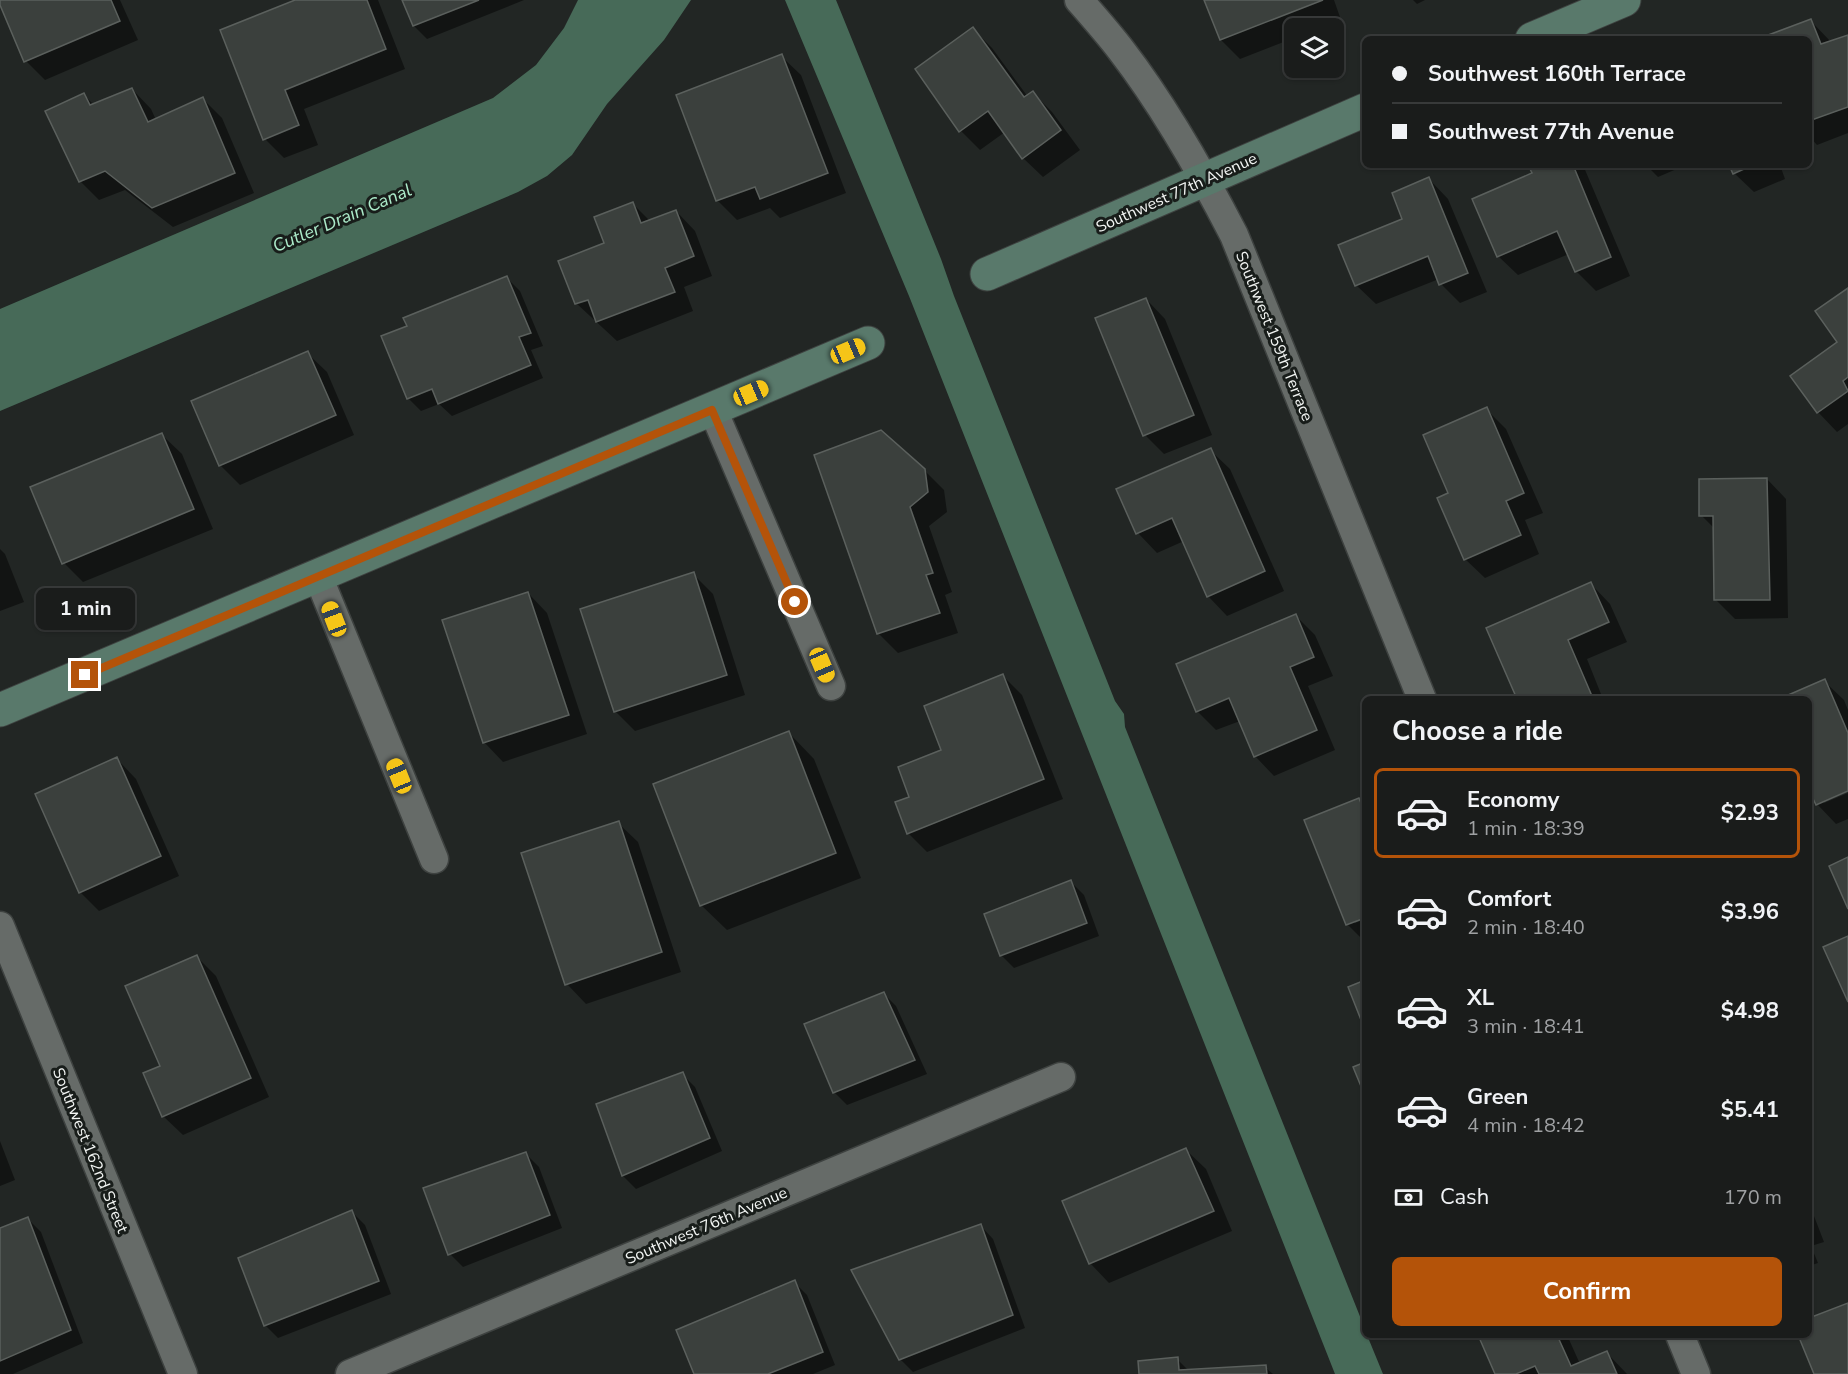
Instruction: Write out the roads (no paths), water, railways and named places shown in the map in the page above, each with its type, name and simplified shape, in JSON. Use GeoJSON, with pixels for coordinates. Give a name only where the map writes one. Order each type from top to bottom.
{"type":"FeatureCollection","features":[{"type":"Feature","properties":{"kind":"street","name":"Southwest 159th Terrace"},"geometry":{"type":"LineString","coordinates":[[1079,0],[1121,50],[1178,133],[1234,235],[1421,696]]}},
{"type":"Feature","properties":{"kind":"street"},"geometry":{"type":"LineString","coordinates":[[1539,36],[1624,0]]}},
{"type":"Feature","properties":{"kind":"street","name":"Southwest 77th Avenue"},"geometry":{"type":"LineString","coordinates":[[987,274],[1362,111]]}},
{"type":"Feature","properties":{"kind":"street"},"geometry":{"type":"LineString","coordinates":[[0,710],[868,343]]}},
{"type":"Feature","properties":{"kind":"street"},"geometry":{"type":"LineString","coordinates":[[712,410],[831,686]]}},
{"type":"Feature","properties":{"kind":"street"},"geometry":{"type":"LineString","coordinates":[[318,576],[434,859]]}},
{"type":"Feature","properties":{"kind":"street","name":"Southwest 162nd Street"},"geometry":{"type":"LineString","coordinates":[[0,926],[183,1374]]}},
{"type":"Feature","properties":{"kind":"street","name":"Southwest 76th Avenue"},"geometry":{"type":"LineString","coordinates":[[350,1374],[1061,1077]]}},
{"type":"Feature","properties":{"kind":"street"},"geometry":{"type":"LineString","coordinates":[[1681,1338],[1696,1374]]}},
{"type":"Feature","properties":{"kind":"water","name":"Cutler Drain Canal"},"geometry":{"type":"Polygon","coordinates":[[[578,0],[691,0],[664,40],[607,104],[572,155],[547,176],[518,192],[0,411],[0,309],[493,98],[536,65],[564,28],[578,0]]]}},
{"type":"Feature","properties":{"kind":"water"},"geometry":{"type":"Polygon","coordinates":[[[785,0],[836,0],[1115,701],[1124,714],[1125,727],[1362,1321],[1362,1338],[1368,1338],[1383,1374],[1335,1374],[909,296],[785,0]]]}}]}
